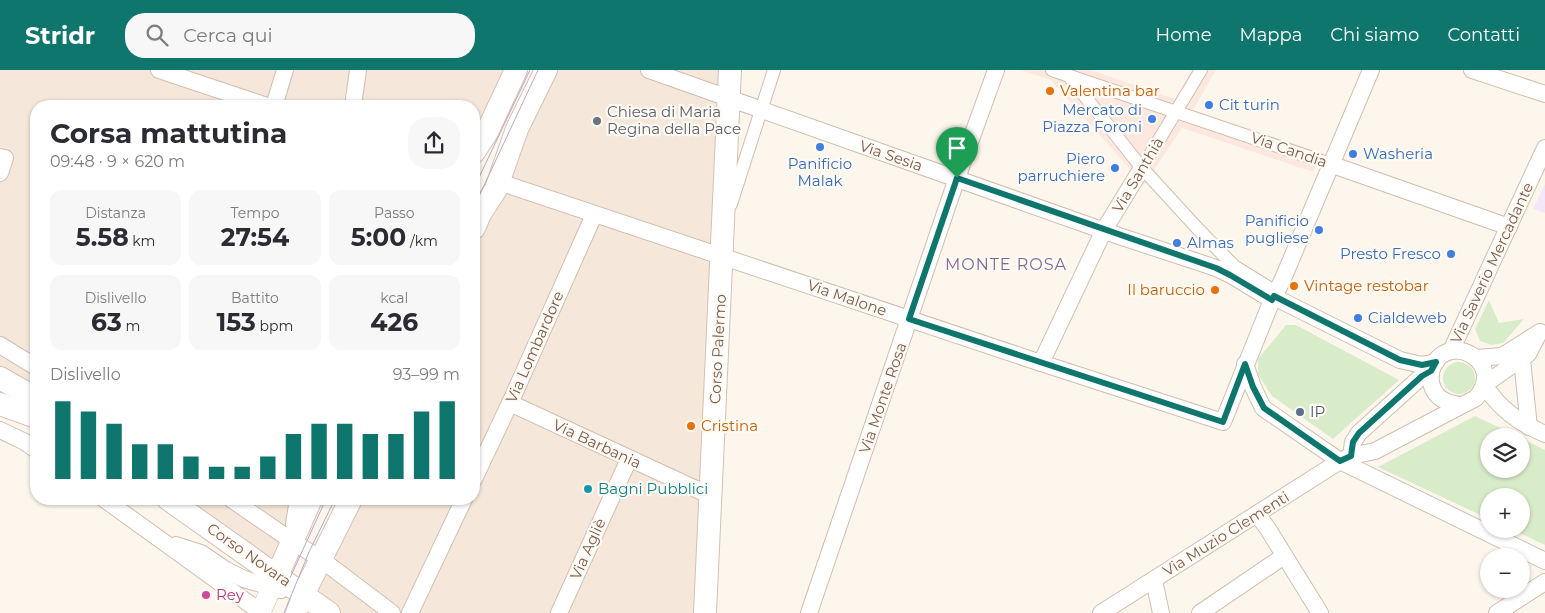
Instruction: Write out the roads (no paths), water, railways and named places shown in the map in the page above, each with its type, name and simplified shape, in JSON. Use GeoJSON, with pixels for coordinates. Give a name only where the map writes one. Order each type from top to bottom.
{"type":"FeatureCollection","features":[{"type":"Feature","properties":{"kind":"main road"},"geometry":{"type":"LineString","coordinates":[[480,143],[516,70]]}},
{"type":"Feature","properties":{"kind":"main road"},"geometry":{"type":"LineString","coordinates":[[480,217],[499,182],[518,129],[546,70]]}},
{"type":"Feature","properties":{"kind":"main road","name":"Corso Palermo"},"geometry":{"type":"LineString","coordinates":[[705,613],[724,228],[727,81]]}},
{"type":"Feature","properties":{"kind":"main road"},"geometry":{"type":"LineString","coordinates":[[0,378],[30,395]]}},
{"type":"Feature","properties":{"kind":"main road"},"geometry":{"type":"LineString","coordinates":[[0,404],[30,415]]}},
{"type":"Feature","properties":{"kind":"main road","name":"Corso Novara"},"geometry":{"type":"LineString","coordinates":[[176,505],[300,604],[329,613]]}},
{"type":"Feature","properties":{"kind":"main road"},"geometry":{"type":"LineString","coordinates":[[274,582],[308,505]]}},
{"type":"Feature","properties":{"kind":"main road"},"geometry":{"type":"LineString","coordinates":[[300,604],[348,505]]}},
{"type":"Feature","properties":{"kind":"street"},"geometry":{"type":"LineString","coordinates":[[159,70],[248,100]]}},
{"type":"Feature","properties":{"kind":"street"},"geometry":{"type":"LineString","coordinates":[[276,100],[285,70]]}},
{"type":"Feature","properties":{"kind":"street"},"geometry":{"type":"LineString","coordinates":[[354,100],[358,70]]}},
{"type":"Feature","properties":{"kind":"street","name":"Via Sesia"},"geometry":{"type":"LineString","coordinates":[[649,70],[708,92],[727,81],[762,110],[1216,268],[1400,360],[1434,367]]}},
{"type":"Feature","properties":{"kind":"street"},"geometry":{"type":"LineString","coordinates":[[724,228],[774,70]]}},
{"type":"Feature","properties":{"kind":"street","name":"Via Monte Rosa"},"geometry":{"type":"LineString","coordinates":[[809,613],[957,178],[996,70]]}},
{"type":"Feature","properties":{"kind":"street","name":"Via Candia"},"geometry":{"type":"LineString","coordinates":[[1052,70],[1065,72],[1509,227]]}},
{"type":"Feature","properties":{"kind":"street","name":"Via Santhià"},"geometry":{"type":"LineString","coordinates":[[1041,364],[1104,230],[1201,70]]}},
{"type":"Feature","properties":{"kind":"street"},"geometry":{"type":"LineString","coordinates":[[1371,70],[1245,364],[1253,387],[1264,408],[1345,458],[1545,561]]}},
{"type":"Feature","properties":{"kind":"street"},"geometry":{"type":"LineString","coordinates":[[1472,70],[1545,94]]}},
{"type":"Feature","properties":{"kind":"street"},"geometry":{"type":"LineString","coordinates":[[1065,72],[1142,168],[1234,266],[1274,296]]}},
{"type":"Feature","properties":{"kind":"street","name":"Via Saverio Mercadante"},"geometry":{"type":"LineString","coordinates":[[1451,352],[1545,148]]}},
{"type":"Feature","properties":{"kind":"street"},"geometry":{"type":"LineString","coordinates":[[0,157],[5,158],[0,173]]}},
{"type":"Feature","properties":{"kind":"street","name":"Via Malone"},"geometry":{"type":"LineString","coordinates":[[499,182],[1041,364],[1223,422],[1245,364]]}},
{"type":"Feature","properties":{"kind":"street","name":"Via Lombardore"},"geometry":{"type":"LineString","coordinates":[[480,466],[594,215]]}},
{"type":"Feature","properties":{"kind":"street"},"geometry":{"type":"LineString","coordinates":[[1477,358],[1502,356],[1542,330]]}},
{"type":"Feature","properties":{"kind":"street"},"geometry":{"type":"LineString","coordinates":[[1345,458],[1375,451],[1476,398],[1484,385],[1528,354],[1542,330]]}},
{"type":"Feature","properties":{"kind":"street"},"geometry":{"type":"LineString","coordinates":[[0,345],[30,363]]}},
{"type":"Feature","properties":{"kind":"street"},"geometry":{"type":"LineString","coordinates":[[1345,458],[1359,433],[1434,367],[1442,355],[1460,350],[1477,358],[1484,370],[1484,385],[1494,400],[1528,427],[1545,434]]}},
{"type":"Feature","properties":{"kind":"street"},"geometry":{"type":"LineString","coordinates":[[1522,360],[1528,427]]}},
{"type":"Feature","properties":{"kind":"street"},"geometry":{"type":"LineString","coordinates":[[1434,367],[1431,380],[1433,389],[1438,396],[1445,402],[1462,405]]}},
{"type":"Feature","properties":{"kind":"street","name":"Via Barbania"},"geometry":{"type":"LineString","coordinates":[[510,403],[711,496]]}},
{"type":"Feature","properties":{"kind":"street"},"geometry":{"type":"LineString","coordinates":[[0,430],[30,446]]}},
{"type":"Feature","properties":{"kind":"street","name":"Via Muzio Clementi"},"geometry":{"type":"LineString","coordinates":[[1101,613],[1345,458]]}},
{"type":"Feature","properties":{"kind":"street","name":"Via Agliè"},"geometry":{"type":"LineString","coordinates":[[559,613],[629,459]]}},
{"type":"Feature","properties":{"kind":"street"},"geometry":{"type":"LineString","coordinates":[[112,505],[261,613],[274,582],[244,579],[226,570],[201,553],[162,541]]}},
{"type":"Feature","properties":{"kind":"street"},"geometry":{"type":"LineString","coordinates":[[240,505],[322,560],[392,613]]}},
{"type":"Feature","properties":{"kind":"street"},"geometry":{"type":"LineString","coordinates":[[292,541],[297,505]]}},
{"type":"Feature","properties":{"kind":"street"},"geometry":{"type":"LineString","coordinates":[[410,613],[461,505]]}},
{"type":"Feature","properties":{"kind":"street"},"geometry":{"type":"LineString","coordinates":[[1257,514],[1320,613]]}},
{"type":"Feature","properties":{"kind":"street"},"geometry":{"type":"LineString","coordinates":[[1200,613],[1284,556]]}},
{"type":"Feature","properties":{"kind":"street"},"geometry":{"type":"LineString","coordinates":[[1154,580],[1162,613]]}},
{"type":"Feature","properties":{"kind":"street"},"geometry":{"type":"LineString","coordinates":[[1497,613],[1545,582]]}},
{"type":"Feature","properties":{"kind":"tram line"},"geometry":{"type":"LineString","coordinates":[[480,175],[530,70]]}},
{"type":"Feature","properties":{"kind":"tram line"},"geometry":{"type":"LineString","coordinates":[[480,194],[538,70]]}},
{"type":"Feature","properties":{"kind":"tram line"},"geometry":{"type":"LineString","coordinates":[[290,578],[323,505]]}},
{"type":"Feature","properties":{"kind":"tram line"},"geometry":{"type":"LineString","coordinates":[[284,613],[309,552],[332,505]]}},
{"type":"Feature","properties":{"kind":"place","name":"Valentina bar"},"geometry":{"type":"Point","coordinates":[1050,91]}},
{"type":"Feature","properties":{"kind":"place","name":"Cit turin"},"geometry":{"type":"Point","coordinates":[1209,105]}},
{"type":"Feature","properties":{"kind":"place","name":"Mercato di Piazza Foroni"},"geometry":{"type":"Point","coordinates":[1152,119]}},
{"type":"Feature","properties":{"kind":"place","name":"Chiesa di Maria Regina della Pace"},"geometry":{"type":"Point","coordinates":[597,121]}},
{"type":"Feature","properties":{"kind":"place","name":"Panificio Malak"},"geometry":{"type":"Point","coordinates":[820,147]}},
{"type":"Feature","properties":{"kind":"place","name":"Washeria"},"geometry":{"type":"Point","coordinates":[1353,154]}},
{"type":"Feature","properties":{"kind":"place","name":"Piero parruchiere"},"geometry":{"type":"Point","coordinates":[1115,168]}},
{"type":"Feature","properties":{"kind":"place","name":"Panificio pugliese"},"geometry":{"type":"Point","coordinates":[1319,230]}},
{"type":"Feature","properties":{"kind":"place","name":"Almas"},"geometry":{"type":"Point","coordinates":[1177,243]}},
{"type":"Feature","properties":{"kind":"place","name":"Presto Fresco"},"geometry":{"type":"Point","coordinates":[1451,254]}},
{"type":"Feature","properties":{"kind":"place","name":"Vintage restobar"},"geometry":{"type":"Point","coordinates":[1294,286]}},
{"type":"Feature","properties":{"kind":"place","name":"Il baruccio"},"geometry":{"type":"Point","coordinates":[1215,290]}},
{"type":"Feature","properties":{"kind":"place","name":"Cialdeweb"},"geometry":{"type":"Point","coordinates":[1358,318]}},
{"type":"Feature","properties":{"kind":"place","name":"IP"},"geometry":{"type":"Point","coordinates":[1300,412]}},
{"type":"Feature","properties":{"kind":"place","name":"Cristina"},"geometry":{"type":"Point","coordinates":[691,426]}},
{"type":"Feature","properties":{"kind":"place","name":"Bagni Pubblici"},"geometry":{"type":"Point","coordinates":[588,489]}},
{"type":"Feature","properties":{"kind":"place","name":"Rey"},"geometry":{"type":"Point","coordinates":[206,595]}},
{"type":"Feature","properties":{"kind":"district","name":"MONTE ROSA"},"geometry":{"type":"Point","coordinates":[1006,264]}}]}
